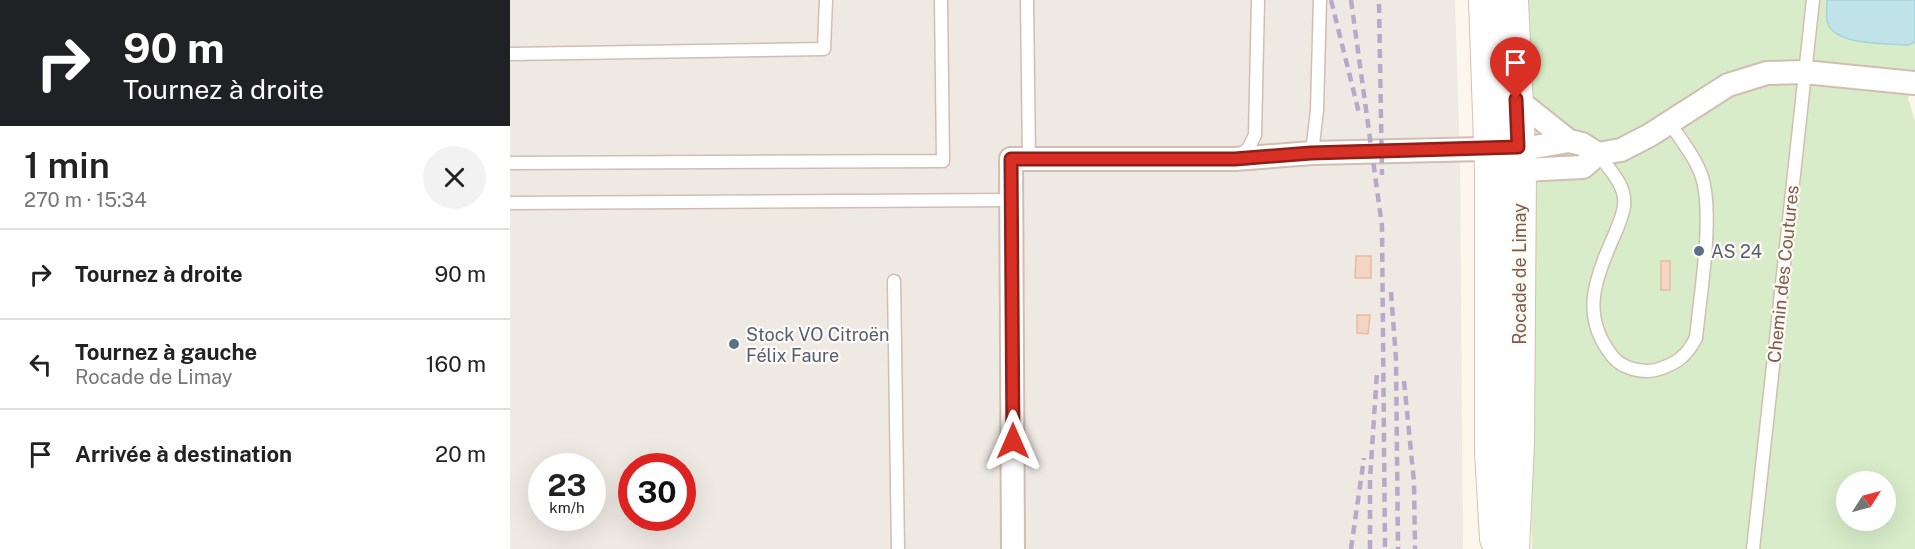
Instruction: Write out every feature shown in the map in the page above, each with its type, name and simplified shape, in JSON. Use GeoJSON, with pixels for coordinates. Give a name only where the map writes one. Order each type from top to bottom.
{"type":"FeatureCollection","features":[{"type":"Feature","properties":{"kind":"main road","name":"Rocade de Limay"},"geometry":{"type":"LineString","coordinates":[[1485,0],[1505,160],[1518,443],[1513,549]]}},
{"type":"Feature","properties":{"kind":"main road","name":"Rocade de Limay"},"geometry":{"type":"LineString","coordinates":[[1497,549],[1491,451],[1505,160],[1516,99],[1512,0]]}},
{"type":"Feature","properties":{"kind":"street"},"geometry":{"type":"LineString","coordinates":[[1013,549],[1011,159],[1235,159],[1311,153],[1505,160],[1582,167],[1598,154],[1621,150],[1728,85],[1767,73],[1804,72],[1915,83]]}},
{"type":"Feature","properties":{"kind":"street"},"geometry":{"type":"LineString","coordinates":[[1516,99],[1569,141],[1582,144],[1598,154]]}},
{"type":"Feature","properties":{"kind":"street"},"geometry":{"type":"LineString","coordinates":[[1505,160],[1569,141]]}},
{"type":"Feature","properties":{"kind":"lane"},"geometry":{"type":"LineString","coordinates":[[510,54],[824,50],[826,0]]}},
{"type":"Feature","properties":{"kind":"lane"},"geometry":{"type":"LineString","coordinates":[[510,163],[943,161],[941,0]]}},
{"type":"Feature","properties":{"kind":"lane"},"geometry":{"type":"LineString","coordinates":[[1027,0],[1029,159]]}},
{"type":"Feature","properties":{"kind":"lane"},"geometry":{"type":"LineString","coordinates":[[1235,159],[1248,149],[1255,135],[1258,0]]}},
{"type":"Feature","properties":{"kind":"lane"},"geometry":{"type":"LineString","coordinates":[[1311,153],[1317,110],[1320,0]]}},
{"type":"Feature","properties":{"kind":"lane","name":"Chemin des Coutures"},"geometry":{"type":"LineString","coordinates":[[1753,549],[1813,0]]}},
{"type":"Feature","properties":{"kind":"lane"},"geometry":{"type":"LineString","coordinates":[[1598,154],[1622,186],[1624,205],[1619,225],[1600,266],[1592,302],[1594,324],[1601,342],[1616,360],[1634,370],[1655,371],[1673,364],[1688,353],[1696,338],[1707,203],[1702,178],[1693,158],[1669,122]]}},
{"type":"Feature","properties":{"kind":"lane"},"geometry":{"type":"LineString","coordinates":[[510,204],[1011,200]]}},
{"type":"Feature","properties":{"kind":"lane"},"geometry":{"type":"LineString","coordinates":[[894,280],[898,549]]}},
{"type":"Feature","properties":{"kind":"shaded area"},"geometry":{"type":"Polygon","coordinates":[[[510,0],[1455,0],[1460,161],[1463,549],[510,549],[510,0]]]}},
{"type":"Feature","properties":{"kind":"green space"},"geometry":{"type":"Polygon","coordinates":[[[1524,0],[1913,0],[1915,3],[1915,90],[1908,98],[1915,121],[1915,549],[1532,549],[1524,0]]]}},
{"type":"Feature","properties":{"kind":"water"},"geometry":{"type":"Polygon","coordinates":[[[1827,0],[1915,0],[1915,42],[1908,45],[1876,43],[1841,36],[1828,24],[1827,0]]]}},
{"type":"Feature","properties":{"kind":"building"},"geometry":{"type":"Polygon","coordinates":[[[1356,256],[1371,256],[1371,278],[1355,278],[1356,256]]]}},
{"type":"Feature","properties":{"kind":"building"},"geometry":{"type":"Polygon","coordinates":[[[1661,261],[1670,261],[1670,290],[1661,290],[1661,261]]]}},
{"type":"Feature","properties":{"kind":"building"},"geometry":{"type":"Polygon","coordinates":[[[1357,315],[1370,315],[1368,334],[1357,333],[1357,315]]]}},
{"type":"Feature","properties":{"kind":"railway"},"geometry":{"type":"LineString","coordinates":[[1331,0],[1359,113]]}},
{"type":"Feature","properties":{"kind":"railway"},"geometry":{"type":"LineString","coordinates":[[1351,0],[1382,226],[1385,549]]}},
{"type":"Feature","properties":{"kind":"railway"},"geometry":{"type":"LineString","coordinates":[[1379,4],[1382,175]]}},
{"type":"Feature","properties":{"kind":"railway"},"geometry":{"type":"LineString","coordinates":[[1391,292],[1396,359],[1398,549]]}},
{"type":"Feature","properties":{"kind":"railway"},"geometry":{"type":"LineString","coordinates":[[1370,549],[1370,479],[1377,372]]}},
{"type":"Feature","properties":{"kind":"railway"},"geometry":{"type":"LineString","coordinates":[[1404,381],[1414,482],[1415,549]]}},
{"type":"Feature","properties":{"kind":"railway"},"geometry":{"type":"LineString","coordinates":[[1351,549],[1364,458]]}},
{"type":"Feature","properties":{"kind":"place","name":"AS 24"},"geometry":{"type":"Point","coordinates":[1699,251]}},
{"type":"Feature","properties":{"kind":"place","name":"Stock VO Citroën Félix Faure"},"geometry":{"type":"Point","coordinates":[734,344]}},
{"type":"Feature","properties":{"kind":"route"},"geometry":{"type":"LineString","coordinates":[[1013,441],[1011,159],[1235,159],[1311,153],[1518,147],[1516,99]]}}]}
